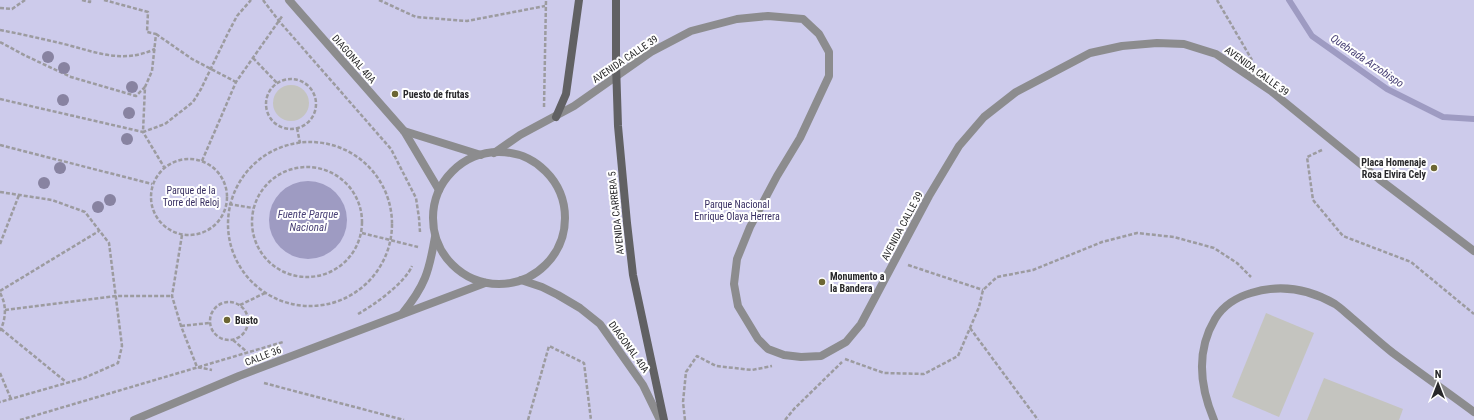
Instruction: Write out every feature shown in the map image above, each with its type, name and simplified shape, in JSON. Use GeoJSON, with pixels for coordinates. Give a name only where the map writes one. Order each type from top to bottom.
{"type":"FeatureCollection","features":[{"type":"Feature","properties":{"kind":"main road"},"geometry":{"type":"LineString","coordinates":[[556,117],[566,94],[579,0]]}},
{"type":"Feature","properties":{"kind":"main road","name":"AVENIDA CARRERA 5"},"geometry":{"type":"LineString","coordinates":[[616,0],[618,126],[627,223],[633,275],[664,420]]}},
{"type":"Feature","properties":{"kind":"street","name":"DIAGONAL 40A"},"geometry":{"type":"LineString","coordinates":[[290,2],[404,131],[439,190]]}},
{"type":"Feature","properties":{"kind":"street","name":"AVENIDA CALLE 39"},"geometry":{"type":"LineString","coordinates":[[494,152],[520,135],[574,106],[651,52],[691,31],[737,19],[768,16],[803,19],[819,34],[829,52],[829,76],[800,138],[777,176],[750,226],[737,259],[734,284],[738,306],[758,339],[768,349],[784,355],[801,357],[821,356],[846,342],[861,324],[929,196],[959,146],[984,117],[1016,92],[1090,52],[1122,46],[1157,42],[1184,44],[1216,54],[1270,91],[1379,179],[1474,251]]}},
{"type":"Feature","properties":{"kind":"street"},"geometry":{"type":"LineString","coordinates":[[404,131],[481,155]]}},
{"type":"Feature","properties":{"kind":"street"},"geometry":{"type":"LineString","coordinates":[[494,152],[510,153],[539,165],[550,176],[559,190],[564,204],[565,220],[563,236],[557,250],[547,263],[535,273],[521,280],[509,283],[485,283],[459,271],[449,262],[441,250],[435,237],[433,225],[433,213],[439,190],[446,178],[456,168],[468,160],[494,152]]}},
{"type":"Feature","properties":{"kind":"street"},"geometry":{"type":"LineString","coordinates":[[402,315],[415,298],[423,284],[430,267],[435,237]]}},
{"type":"Feature","properties":{"kind":"street","name":"DIAGONAL 40A"},"geometry":{"type":"LineString","coordinates":[[521,280],[542,287],[558,295],[580,308],[600,324],[643,385],[660,420]]}},
{"type":"Feature","properties":{"kind":"street","name":"CALLE 36"},"geometry":{"type":"LineString","coordinates":[[134,420],[239,376],[485,283]]}},
{"type":"Feature","properties":{"kind":"street"},"geometry":{"type":"LineString","coordinates":[[1214,420],[1204,389],[1201,369],[1203,348],[1208,330],[1217,316],[1228,304],[1243,295],[1262,289],[1283,287],[1298,289],[1318,296],[1336,305],[1393,352],[1474,412]]}},
{"type":"Feature","properties":{"kind":"path"},"geometry":{"type":"LineString","coordinates":[[0,8],[12,9],[25,0]]}},
{"type":"Feature","properties":{"kind":"path"},"geometry":{"type":"LineString","coordinates":[[82,0],[90,2],[90,0]]}},
{"type":"Feature","properties":{"kind":"path"},"geometry":{"type":"LineString","coordinates":[[104,0],[148,12],[147,32],[156,34],[192,59],[236,82]]}},
{"type":"Feature","properties":{"kind":"path"},"geometry":{"type":"LineString","coordinates":[[0,99],[142,132],[165,124],[192,102],[201,89],[237,16],[251,0]]}},
{"type":"Feature","properties":{"kind":"path"},"geometry":{"type":"LineString","coordinates":[[263,0],[279,21],[391,149],[416,198],[420,218],[420,238]]}},
{"type":"Feature","properties":{"kind":"path"},"geometry":{"type":"LineString","coordinates":[[379,0],[416,17],[467,21],[546,6]]}},
{"type":"Feature","properties":{"kind":"path"},"geometry":{"type":"LineString","coordinates":[[543,123],[546,0]]}},
{"type":"Feature","properties":{"kind":"path"},"geometry":{"type":"LineString","coordinates":[[1217,0],[1256,66]]}},
{"type":"Feature","properties":{"kind":"path"},"geometry":{"type":"LineString","coordinates":[[202,161],[236,82],[279,21],[290,2]]}},
{"type":"Feature","properties":{"kind":"path"},"geometry":{"type":"LineString","coordinates":[[0,30],[51,41],[90,52],[113,56],[130,57],[155,49]]}},
{"type":"Feature","properties":{"kind":"path"},"geometry":{"type":"LineString","coordinates":[[156,34],[152,71],[145,87],[142,132],[164,167]]}},
{"type":"Feature","properties":{"kind":"path"},"geometry":{"type":"LineString","coordinates":[[0,42],[71,77],[136,96],[145,87]]}},
{"type":"Feature","properties":{"kind":"path"},"geometry":{"type":"LineString","coordinates":[[253,58],[277,83]]}},
{"type":"Feature","properties":{"kind":"path"},"geometry":{"type":"LineString","coordinates":[[289,78],[298,79],[312,88],[317,104],[315,113],[310,120],[297,128],[288,129],[280,127],[268,115],[266,107],[266,99],[269,91],[281,80],[289,78]]}},
{"type":"Feature","properties":{"kind":"path"},"geometry":{"type":"LineString","coordinates":[[297,128],[300,143]]}},
{"type":"Feature","properties":{"kind":"path"},"geometry":{"type":"LineString","coordinates":[[164,167],[152,184],[150,194],[151,205],[155,216],[162,225],[171,231],[182,235],[194,235],[206,231],[216,224],[223,214],[228,203],[239,181],[255,162],[276,149],[300,143],[323,144],[344,150],[362,162],[377,177],[387,197],[392,218],[390,240],[383,262],[370,280],[352,295],[331,303],[308,306],[286,303],[265,293],[246,276],[233,254],[227,229],[228,203],[222,177],[213,167],[202,161],[189,158],[176,161],[164,167]]}},
{"type":"Feature","properties":{"kind":"path"},"geometry":{"type":"LineString","coordinates":[[1335,144],[1307,157],[1312,200],[1343,236],[1411,262],[1474,314]]}},
{"type":"Feature","properties":{"kind":"path"},"geometry":{"type":"LineString","coordinates":[[0,145],[152,184]]}},
{"type":"Feature","properties":{"kind":"path"},"geometry":{"type":"LineString","coordinates":[[310,166],[329,170],[345,180],[357,195],[363,214],[362,233],[356,249],[344,263],[330,272],[312,277],[295,276],[278,269],[264,258],[255,242],[251,226],[253,208],[260,190],[274,176],[291,168],[310,166]]}},
{"type":"Feature","properties":{"kind":"path"},"geometry":{"type":"LineString","coordinates":[[0,192],[52,200],[85,212],[109,243],[122,346],[118,363],[84,378],[0,402]]}},
{"type":"Feature","properties":{"kind":"path"},"geometry":{"type":"LineString","coordinates":[[0,244],[19,195]]}},
{"type":"Feature","properties":{"kind":"path"},"geometry":{"type":"LineString","coordinates":[[228,203],[253,208]]}},
{"type":"Feature","properties":{"kind":"path"},"geometry":{"type":"LineString","coordinates":[[67,382],[0,330],[4,323],[5,310],[0,292],[100,231]]}},
{"type":"Feature","properties":{"kind":"path"},"geometry":{"type":"LineString","coordinates":[[362,233],[433,251]]}},
{"type":"Feature","properties":{"kind":"path"},"geometry":{"type":"LineString","coordinates":[[821,356],[845,359],[884,373],[924,374],[958,356],[979,307],[983,290],[997,277],[1033,270],[1102,242],[1136,233],[1174,237],[1214,248],[1236,263],[1262,289]]}},
{"type":"Feature","properties":{"kind":"path"},"geometry":{"type":"LineString","coordinates":[[182,235],[172,296],[181,326],[197,367]]}},
{"type":"Feature","properties":{"kind":"path"},"geometry":{"type":"LineString","coordinates":[[416,254],[419,242]]}},
{"type":"Feature","properties":{"kind":"path"},"geometry":{"type":"LineString","coordinates":[[895,260],[983,290]]}},
{"type":"Feature","properties":{"kind":"path"},"geometry":{"type":"LineString","coordinates":[[352,317],[372,306],[399,283],[411,268],[413,261]]}},
{"type":"Feature","properties":{"kind":"path"},"geometry":{"type":"LineString","coordinates":[[240,305],[265,293]]}},
{"type":"Feature","properties":{"kind":"path"},"geometry":{"type":"LineString","coordinates":[[5,310],[116,296],[172,296]]}},
{"type":"Feature","properties":{"kind":"path"},"geometry":{"type":"LineString","coordinates":[[233,340],[244,333],[248,322],[248,315],[240,305],[228,302],[222,303],[216,306],[212,311],[209,323],[211,329],[220,339],[233,340],[247,352]]}},
{"type":"Feature","properties":{"kind":"path"},"geometry":{"type":"LineString","coordinates":[[181,326],[209,323]]}},
{"type":"Feature","properties":{"kind":"path"},"geometry":{"type":"LineString","coordinates":[[970,328],[1038,420]]}},
{"type":"Feature","properties":{"kind":"path"},"geometry":{"type":"LineString","coordinates":[[20,420],[290,340]]}},
{"type":"Feature","properties":{"kind":"path"},"geometry":{"type":"LineString","coordinates":[[528,420],[549,346],[584,363],[591,420]]}},
{"type":"Feature","properties":{"kind":"path"},"geometry":{"type":"LineString","coordinates":[[685,420],[683,402],[686,372],[697,356],[716,366],[752,370],[776,366],[768,349]]}},
{"type":"Feature","properties":{"kind":"path"},"geometry":{"type":"LineString","coordinates":[[784,420],[845,359]]}},
{"type":"Feature","properties":{"kind":"path"},"geometry":{"type":"LineString","coordinates":[[197,367],[239,376],[404,420]]}},
{"type":"Feature","properties":{"kind":"path"},"geometry":{"type":"LineString","coordinates":[[0,373],[11,399]]}},
{"type":"Feature","properties":{"kind":"green space","name":"Parque Nacional Enrique Olaya Herrera"},"geometry":{"type":"Polygon","coordinates":[[[0,0],[1474,0],[1474,420],[0,420],[0,0]]]}},
{"type":"Feature","properties":{"kind":"water","name":"Fuente Parque Nacional"},"geometry":{"type":"Polygon","coordinates":[[[308,181],[323,184],[336,192],[344,205],[347,220],[344,235],[336,248],[323,256],[308,259],[293,256],[280,248],[272,235],[269,220],[272,205],[280,192],[293,184],[308,181]]]}},
{"type":"Feature","properties":{"kind":"building"},"geometry":{"type":"Polygon","coordinates":[[[291,85],[304,90],[309,103],[304,116],[291,121],[278,116],[273,103],[278,90],[291,85]]]}},
{"type":"Feature","properties":{"kind":"building"},"geometry":{"type":"Polygon","coordinates":[[[1266,313],[1314,333],[1279,417],[1232,397],[1266,313]]]}},
{"type":"Feature","properties":{"kind":"building"},"geometry":{"type":"Polygon","coordinates":[[[1324,378],[1403,409],[1399,420],[1307,420],[1324,378]]]}},
{"type":"Feature","properties":{"kind":"waterway","name":"Quebrada Arzobispo"},"geometry":{"type":"LineString","coordinates":[[1289,0],[1312,36],[1387,89],[1443,117],[1474,119]]}},
{"type":"Feature","properties":{"kind":"place","name":"Puesto de frutas"},"geometry":{"type":"Point","coordinates":[395,94]}},
{"type":"Feature","properties":{"kind":"place","name":"Placa Homenaje Rosa Elvira Cely"},"geometry":{"type":"Point","coordinates":[1434,168]}},
{"type":"Feature","properties":{"kind":"place","name":"Monumento a la Bandera"},"geometry":{"type":"Point","coordinates":[822,282]}},
{"type":"Feature","properties":{"kind":"place","name":"Busto"},"geometry":{"type":"Point","coordinates":[227,320]}},
{"type":"Feature","properties":{"kind":"park label","name":"Parque de la Torre del Reloj"},"geometry":{"type":"Point","coordinates":[191,196]}}]}
